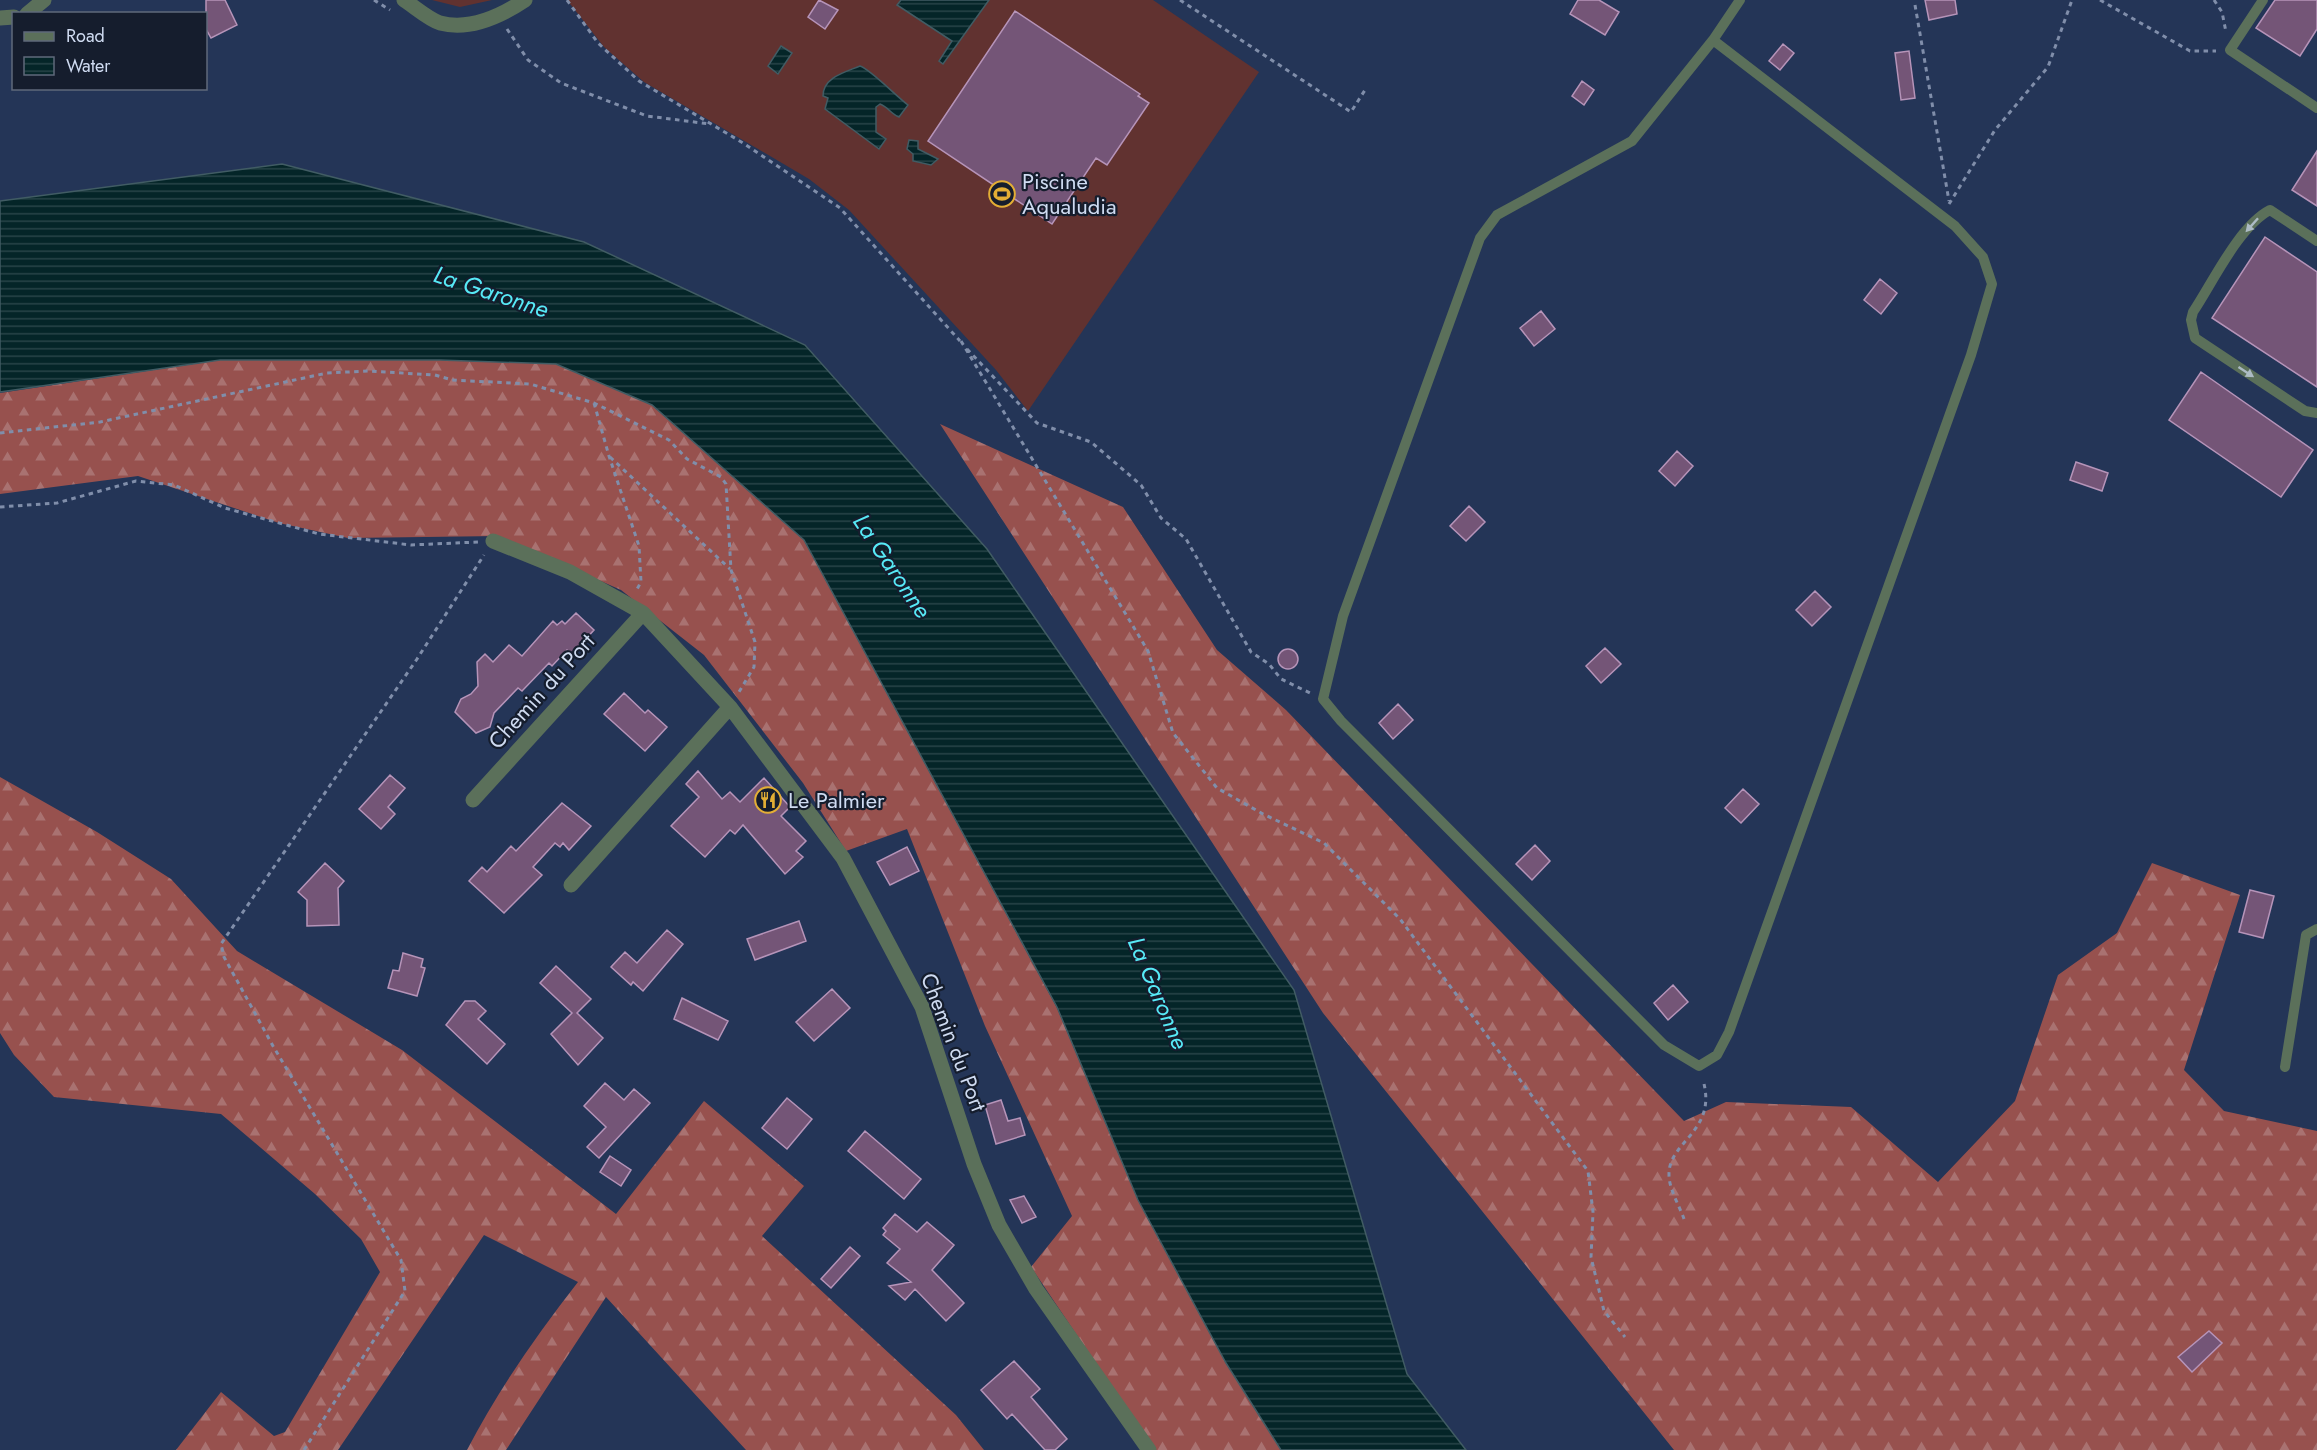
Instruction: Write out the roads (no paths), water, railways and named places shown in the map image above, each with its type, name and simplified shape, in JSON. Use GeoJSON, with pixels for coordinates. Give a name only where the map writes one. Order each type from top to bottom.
{"type":"FeatureCollection","features":[{"type":"Feature","properties":{"kind":"street"},"geometry":{"type":"LineString","coordinates":[[29,12],[44,0]]}},
{"type":"Feature","properties":{"kind":"street"},"geometry":{"type":"LineString","coordinates":[[404,0],[440,23],[476,23],[499,17],[525,0]]}},
{"type":"Feature","properties":{"kind":"street","name":"Chemin du Port"},"geometry":{"type":"LineString","coordinates":[[493,541],[570,572],[643,613],[730,707],[843,858],[922,1007],[974,1164],[999,1225],[1036,1289],[1149,1450]]}},
{"type":"Feature","properties":{"kind":"street","name":"Chemin du Port"},"geometry":{"type":"LineString","coordinates":[[473,800],[643,613]]}},
{"type":"Feature","properties":{"kind":"street"},"geometry":{"type":"LineString","coordinates":[[571,885],[730,707]]}},
{"type":"Feature","properties":{"kind":"lane"},"geometry":{"type":"LineString","coordinates":[[1713,40],[1944,218],[1983,257],[1992,284],[1971,356],[1729,1032],[1717,1055],[1700,1066],[1664,1045],[1341,721],[1323,699],[1342,616],[1480,238],[1497,215],[1632,141],[1713,40],[1740,0]]}},
{"type":"Feature","properties":{"kind":"lane"},"geometry":{"type":"LineString","coordinates":[[2263,0],[2230,50],[2317,108]]}},
{"type":"Feature","properties":{"kind":"lane"},"geometry":{"type":"LineString","coordinates":[[2317,240],[2270,210],[2264,213],[2246,232],[2193,312],[2191,320],[2195,338],[2305,411],[2317,413]]}},
{"type":"Feature","properties":{"kind":"lane"},"geometry":{"type":"LineString","coordinates":[[2285,1067],[2306,935],[2317,929]]}},
{"type":"Feature","properties":{"kind":"water"},"geometry":{"type":"Polygon","coordinates":[[[901,0],[989,0],[943,64],[939,61],[952,41],[897,5],[901,0]]]}},
{"type":"Feature","properties":{"kind":"water"},"geometry":{"type":"Polygon","coordinates":[[[781,46],[792,53],[778,74],[768,66],[781,46]]]}},
{"type":"Feature","properties":{"kind":"water"},"geometry":{"type":"Polygon","coordinates":[[[860,66],[908,105],[899,117],[880,104],[876,107],[876,132],[886,139],[879,149],[825,109],[828,98],[823,96],[827,84],[836,76],[860,66]]]}},
{"type":"Feature","properties":{"kind":"water"},"geometry":{"type":"Polygon","coordinates":[[[909,140],[918,141],[918,149],[938,159],[931,165],[913,161],[913,154],[907,149],[909,140]]]}},
{"type":"Feature","properties":{"kind":"water","name":"La Garonne"},"geometry":{"type":"Polygon","coordinates":[[[282,164],[584,242],[805,345],[987,549],[1294,990],[1407,1374],[1466,1450],[1281,1450],[1226,1363],[1138,1200],[1057,1007],[804,540],[652,405],[556,364],[440,360],[220,360],[0,392],[0,201],[282,164]]]}},
{"type":"Feature","properties":{"kind":"place","name":"Piscine Aqualudia"},"geometry":{"type":"Point","coordinates":[1002,194]}},
{"type":"Feature","properties":{"kind":"place","name":"Le Palmier"},"geometry":{"type":"Point","coordinates":[768,800]}}]}
